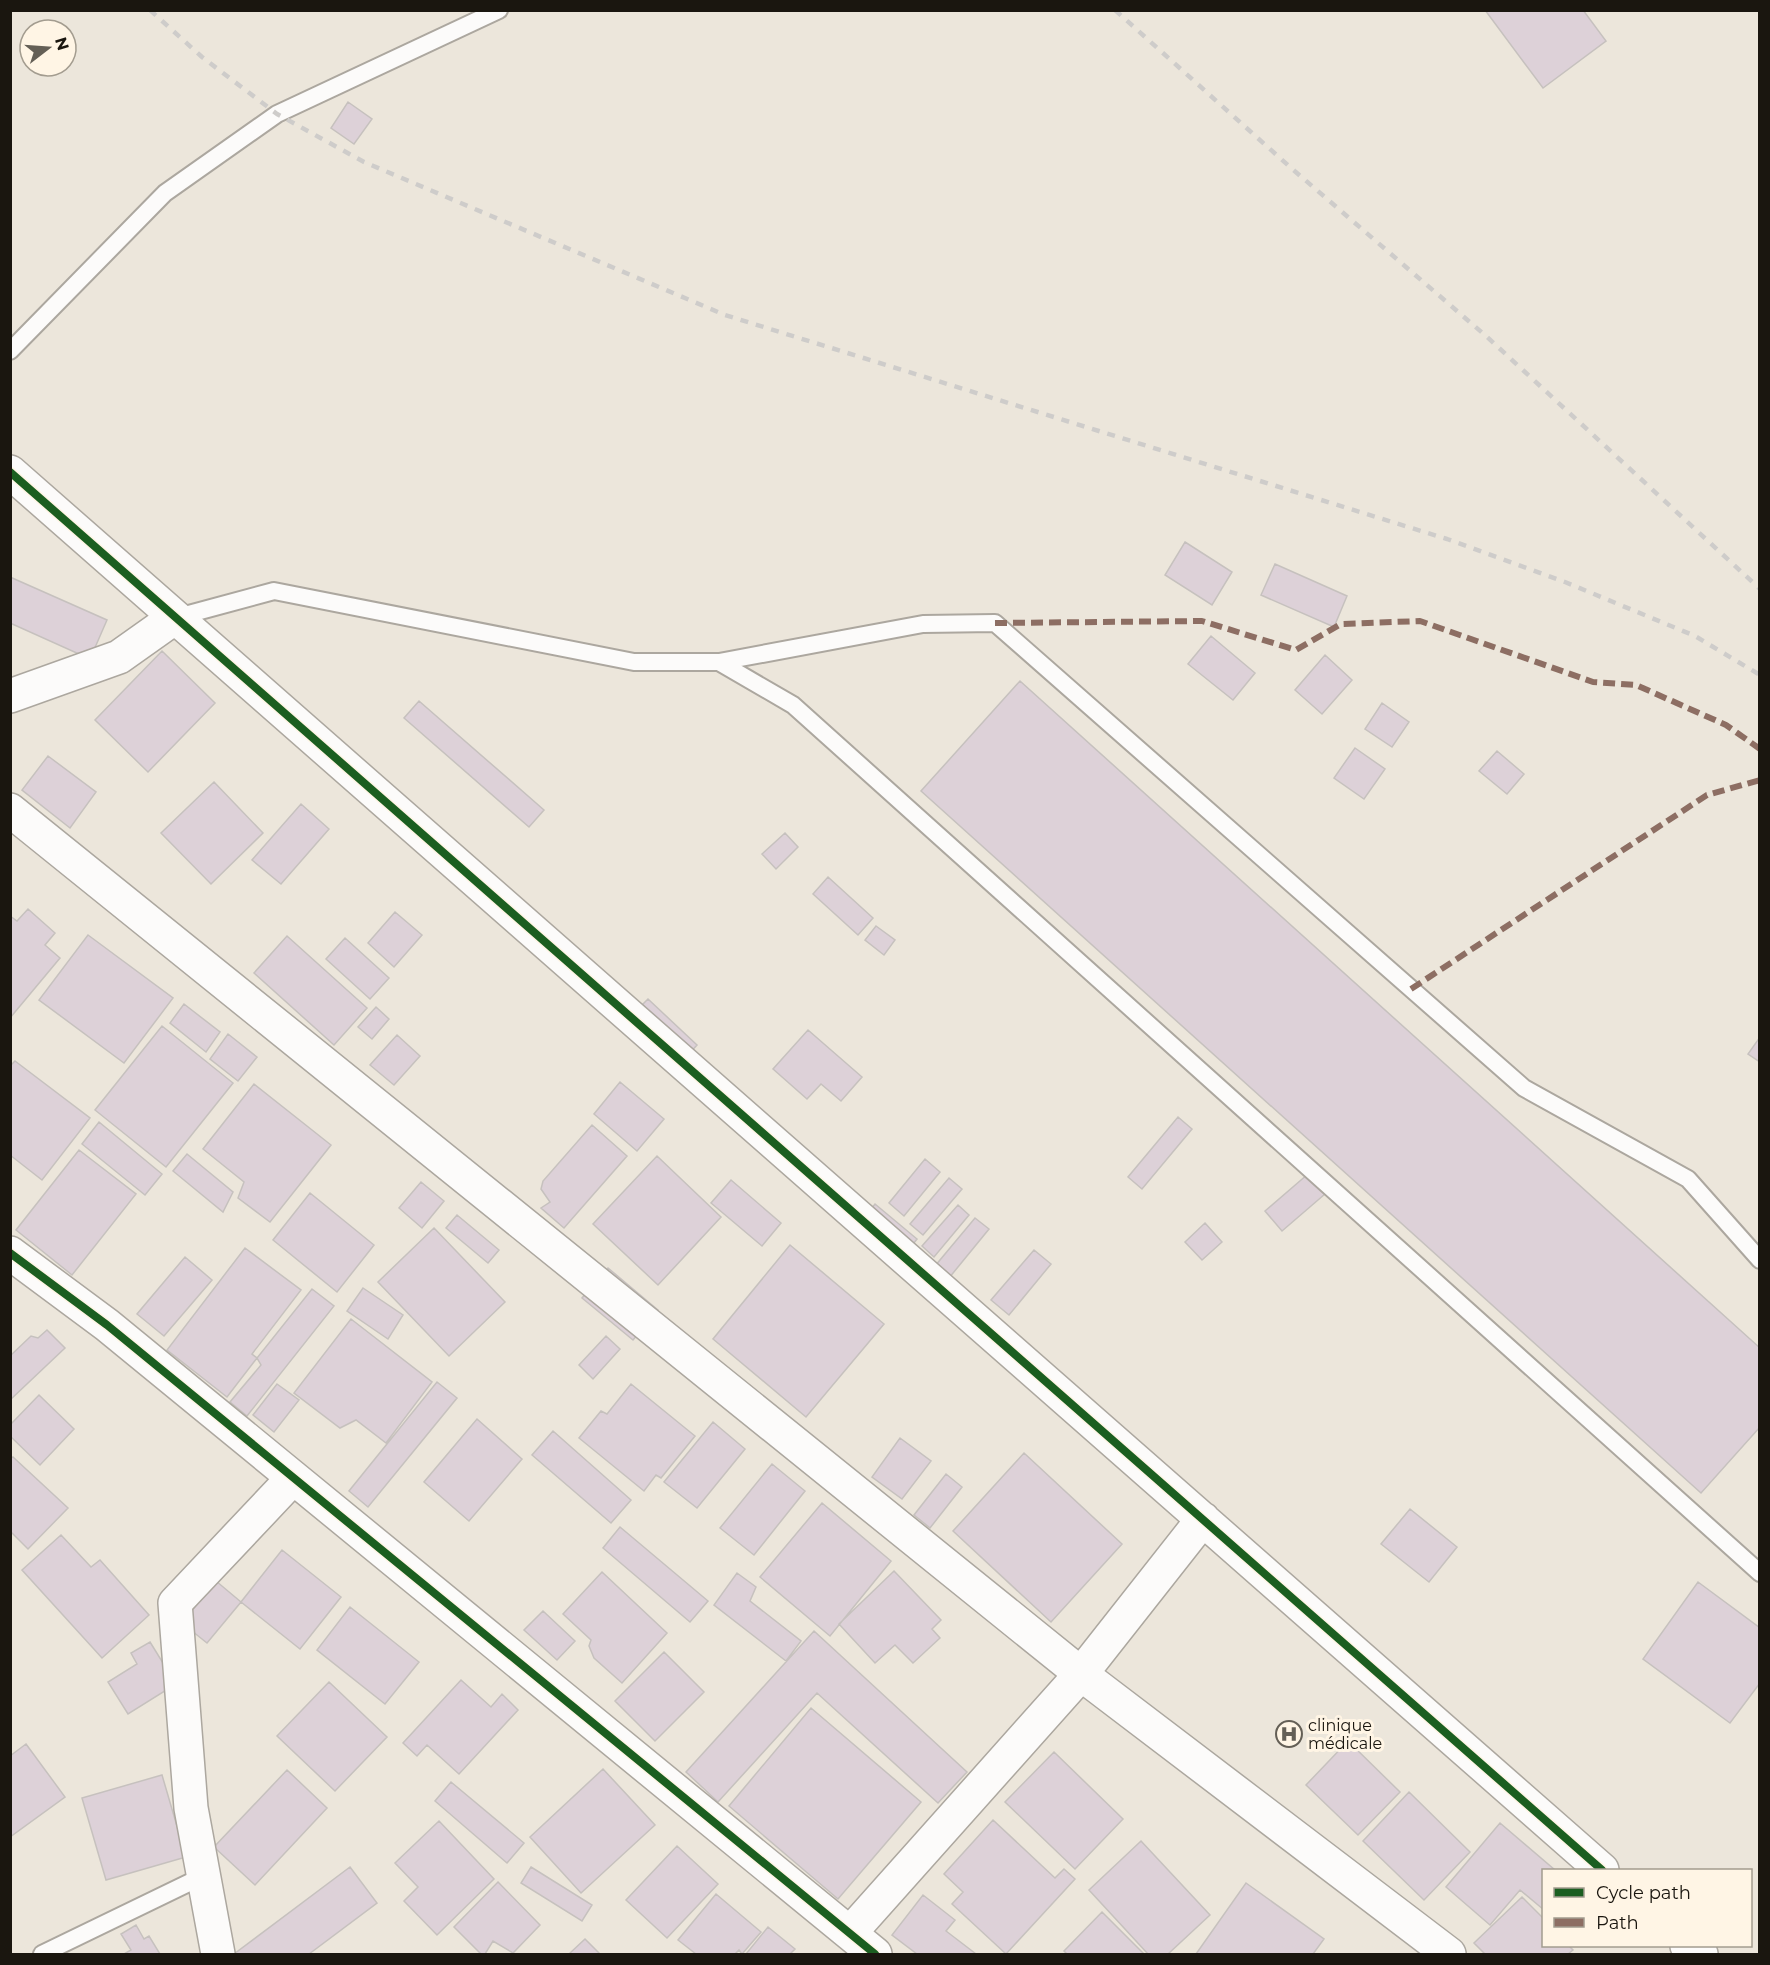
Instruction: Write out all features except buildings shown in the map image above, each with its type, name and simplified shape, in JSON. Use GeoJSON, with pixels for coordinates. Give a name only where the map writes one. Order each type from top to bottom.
{"type":"FeatureCollection","features":[{"type":"Feature","properties":{"kind":"street"},"geometry":{"type":"LineString","coordinates":[[10,472],[1601,1869]]}},
{"type":"Feature","properties":{"kind":"street"},"geometry":{"type":"LineString","coordinates":[[10,696],[118,657],[174,618]]}},
{"type":"Feature","properties":{"kind":"street"},"geometry":{"type":"LineString","coordinates":[[10,810],[1081,1674],[1449,1954]]}},
{"type":"Feature","properties":{"kind":"street"},"geometry":{"type":"LineString","coordinates":[[10,1253],[107,1325],[875,1954]]}},
{"type":"Feature","properties":{"kind":"street"},"geometry":{"type":"LineString","coordinates":[[218,1954],[191,1808],[175,1603],[293,1478]]}},
{"type":"Feature","properties":{"kind":"street"},"geometry":{"type":"LineString","coordinates":[[850,1933],[1081,1674],[1203,1519]]}},
{"type":"Feature","properties":{"kind":"lane"},"geometry":{"type":"LineString","coordinates":[[10,351],[165,193],[276,114],[499,10]]}},
{"type":"Feature","properties":{"kind":"lane"},"geometry":{"type":"LineString","coordinates":[[174,618],[274,591],[634,662],[719,662],[923,624],[995,623],[1524,1088],[1688,1179],[1760,1260]]}},
{"type":"Feature","properties":{"kind":"lane"},"geometry":{"type":"LineString","coordinates":[[719,662],[793,705],[1760,1573]]}},
{"type":"Feature","properties":{"kind":"lane"},"geometry":{"type":"LineString","coordinates":[[42,1954],[204,1876]]}},
{"type":"Feature","properties":{"kind":"railway"},"geometry":{"type":"LineString","coordinates":[[150,10],[202,57],[277,114],[364,162],[725,315],[1447,539],[1565,582],[1695,636],[1760,675]]}},
{"type":"Feature","properties":{"kind":"railway"},"geometry":{"type":"LineString","coordinates":[[1115,10],[1290,167],[1486,336],[1760,589]]}},
{"type":"Feature","properties":{"kind":"marked path"},"geometry":{"type":"LineString","coordinates":[[995,623],[1202,621],[1296,650],[1341,624],[1420,621],[1593,682],[1636,685],[1726,725],[1760,749]]}},
{"type":"Feature","properties":{"kind":"marked path"},"geometry":{"type":"LineString","coordinates":[[1411,989],[1707,795],[1760,780]]}},
{"type":"Feature","properties":{"kind":"cycle path"},"geometry":{"type":"LineString","coordinates":[[10,472],[1601,1869]]}},
{"type":"Feature","properties":{"kind":"cycle path"},"geometry":{"type":"LineString","coordinates":[[10,1253],[107,1325],[875,1954]]}},
{"type":"Feature","properties":{"kind":"place","name":"clinique médicale"},"geometry":{"type":"Point","coordinates":[1289,1734]}}]}
